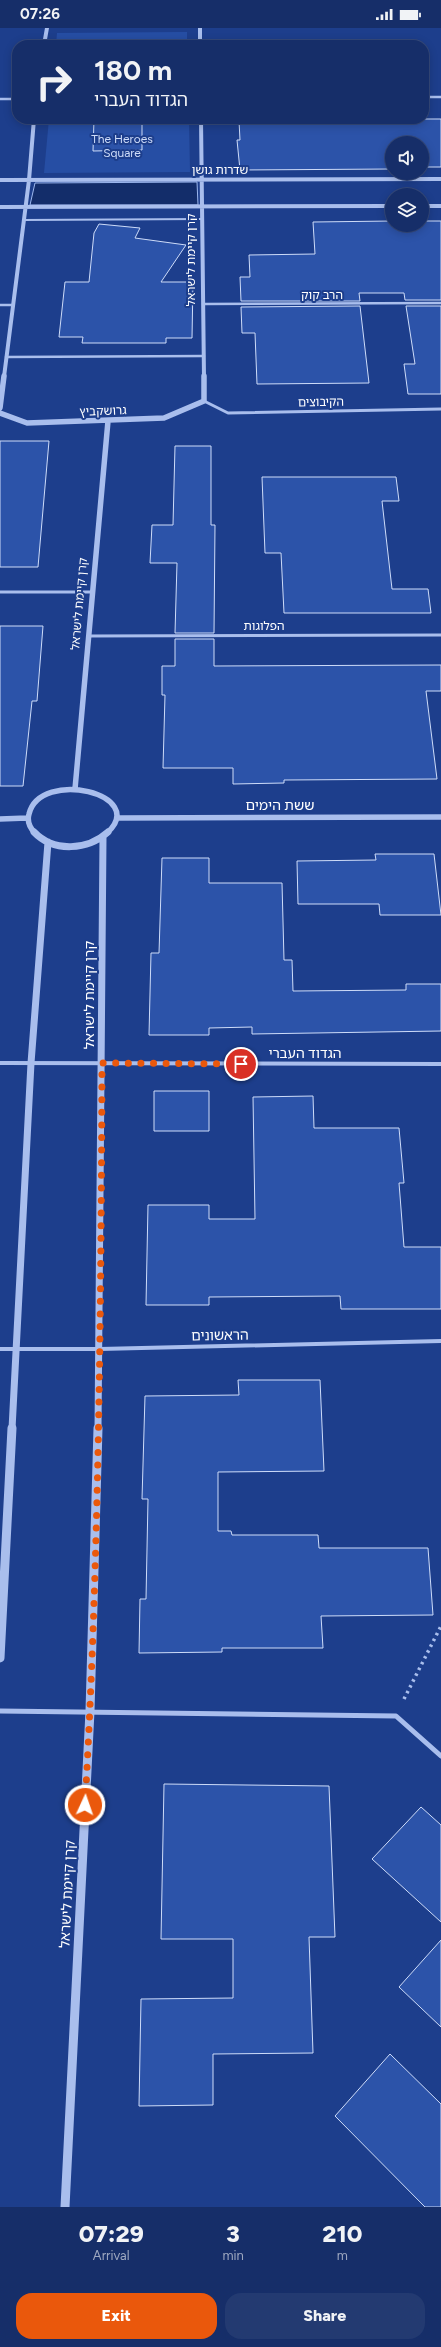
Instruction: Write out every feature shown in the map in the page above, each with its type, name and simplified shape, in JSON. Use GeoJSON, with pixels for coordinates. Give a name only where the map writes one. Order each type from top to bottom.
{"type":"FeatureCollection","features":[{"type":"Feature","properties":{"kind":"street"},"geometry":{"type":"LineString","coordinates":[[45,40],[47,28]]}},
{"type":"Feature","properties":{"kind":"street"},"geometry":{"type":"LineString","coordinates":[[200,28],[200,40]]}},
{"type":"Feature","properties":{"kind":"street"},"geometry":{"type":"LineString","coordinates":[[429,98],[441,97]]}},
{"type":"Feature","properties":{"kind":"street"},"geometry":{"type":"LineString","coordinates":[[0,99],[12,99]]}},
{"type":"Feature","properties":{"kind":"street"},"geometry":{"type":"LineString","coordinates":[[0,408],[24,207],[29,180],[34,124]]}},
{"type":"Feature","properties":{"kind":"street","name":"קרן קיימת לישראל"},"geometry":{"type":"LineString","coordinates":[[201,124],[204,401]]}},
{"type":"Feature","properties":{"kind":"street","name":"שדרות גושן"},"geometry":{"type":"LineString","coordinates":[[0,180],[441,180]]}},
{"type":"Feature","properties":{"kind":"street"},"geometry":{"type":"LineString","coordinates":[[0,207],[385,206]]}},
{"type":"Feature","properties":{"kind":"street"},"geometry":{"type":"LineString","coordinates":[[429,206],[441,206]]}},
{"type":"Feature","properties":{"kind":"street","name":"הרב קוק"},"geometry":{"type":"LineString","coordinates":[[203,304],[441,303]]}},
{"type":"Feature","properties":{"kind":"street"},"geometry":{"type":"LineString","coordinates":[[0,305],[12,305]]}},
{"type":"Feature","properties":{"kind":"street"},"geometry":{"type":"LineString","coordinates":[[6,357],[204,356]]}},
{"type":"Feature","properties":{"kind":"street","name":"הקיבוצים"},"geometry":{"type":"LineString","coordinates":[[204,401],[228,413],[441,409]]}},
{"type":"Feature","properties":{"kind":"street","name":"גרושקביץ"},"geometry":{"type":"LineString","coordinates":[[0,413],[27,423],[164,418],[204,401]]}},
{"type":"Feature","properties":{"kind":"street","name":"קרן קיימת לישראל"},"geometry":{"type":"LineString","coordinates":[[75,788],[87,636],[108,421]]}},
{"type":"Feature","properties":{"kind":"street"},"geometry":{"type":"LineString","coordinates":[[0,592],[92,592]]}},
{"type":"Feature","properties":{"kind":"street","name":"הפלוגות"},"geometry":{"type":"LineString","coordinates":[[87,636],[441,635]]}},
{"type":"Feature","properties":{"kind":"street"},"geometry":{"type":"LineString","coordinates":[[75,788],[102,794],[117,808],[119,818],[111,832],[103,838],[76,846],[48,842],[37,836],[30,828],[27,818],[30,809],[37,801],[47,794],[75,788]]}},
{"type":"Feature","properties":{"kind":"street","name":"ששת הימים"},"geometry":{"type":"LineString","coordinates":[[119,818],[441,817]]}},
{"type":"Feature","properties":{"kind":"street"},"geometry":{"type":"LineString","coordinates":[[0,819],[27,818]]}},
{"type":"Feature","properties":{"kind":"street","name":"קרן קיימת לישראל"},"geometry":{"type":"LineString","coordinates":[[65,2207],[90,1711],[100,1349],[103,838]]}},
{"type":"Feature","properties":{"kind":"street"},"geometry":{"type":"LineString","coordinates":[[0,1658],[31,1063],[48,842]]}},
{"type":"Feature","properties":{"kind":"street","name":"הגדוד העברי"},"geometry":{"type":"LineString","coordinates":[[0,1063],[441,1064]]}},
{"type":"Feature","properties":{"kind":"street","name":"הראשונים"},"geometry":{"type":"LineString","coordinates":[[0,1349],[100,1349],[441,1342]]}},
{"type":"Feature","properties":{"kind":"street"},"geometry":{"type":"LineString","coordinates":[[0,1711],[396,1716],[441,1756]]}},
{"type":"Feature","properties":{"kind":"lane"},"geometry":{"type":"LineString","coordinates":[[23,220],[203,219]]}},
{"type":"Feature","properties":{"kind":"path"},"geometry":{"type":"LineString","coordinates":[[396,1716],[441,1626]]}},
{"type":"Feature","properties":{"kind":"green space"},"geometry":{"type":"Polygon","coordinates":[[[187,32],[187,40],[56,40],[57,33],[187,32]]]}},
{"type":"Feature","properties":{"kind":"green space","name":"The Heroes Square"},"geometry":{"type":"Polygon","coordinates":[[[49,124],[189,124],[190,172],[44,173],[49,124]]]}},
{"type":"Feature","properties":{"kind":"shaded area"},"geometry":{"type":"Polygon","coordinates":[[[197,182],[198,205],[30,205],[35,183],[197,182]]]}},
{"type":"Feature","properties":{"kind":"building"},"geometry":{"type":"Polygon","coordinates":[[[429,119],[441,119],[441,167],[429,167],[429,136],[385,136],[385,169],[240,170],[237,140],[240,140],[239,124],[429,124],[429,119]]]}},
{"type":"Feature","properties":{"kind":"building"},"geometry":{"type":"Polygon","coordinates":[[[94,124],[142,124],[142,150],[93,151],[94,124]]]}},
{"type":"Feature","properties":{"kind":"building"},"geometry":{"type":"Polygon","coordinates":[[[385,221],[385,232],[429,232],[429,221],[441,221],[441,300],[405,300],[404,293],[359,293],[360,301],[241,301],[240,277],[250,277],[249,255],[315,254],[313,222],[385,221]]]}},
{"type":"Feature","properties":{"kind":"building"},"geometry":{"type":"Polygon","coordinates":[[[99,224],[140,228],[135,238],[186,245],[161,282],[193,282],[192,338],[166,338],[166,343],[82,343],[83,337],[59,337],[65,282],[89,282],[94,233],[99,224]]]}},
{"type":"Feature","properties":{"kind":"building"},"geometry":{"type":"Polygon","coordinates":[[[360,306],[369,383],[257,384],[255,333],[242,333],[241,307],[360,306]]]}},
{"type":"Feature","properties":{"kind":"building"},"geometry":{"type":"Polygon","coordinates":[[[406,306],[441,306],[441,394],[408,394],[404,364],[415,364],[406,306]]]}},
{"type":"Feature","properties":{"kind":"building"},"geometry":{"type":"Polygon","coordinates":[[[0,441],[49,441],[38,567],[0,567],[0,441]]]}},
{"type":"Feature","properties":{"kind":"building"},"geometry":{"type":"Polygon","coordinates":[[[175,446],[211,446],[211,525],[215,525],[214,633],[175,633],[177,563],[150,563],[152,525],[173,525],[175,446]]]}},
{"type":"Feature","properties":{"kind":"building"},"geometry":{"type":"Polygon","coordinates":[[[262,477],[396,477],[399,501],[382,501],[392,589],[428,589],[431,613],[284,613],[281,553],[265,553],[262,477]]]}},
{"type":"Feature","properties":{"kind":"building"},"geometry":{"type":"Polygon","coordinates":[[[0,626],[43,626],[37,701],[32,701],[23,786],[0,786],[0,626]]]}},
{"type":"Feature","properties":{"kind":"building"},"geometry":{"type":"Polygon","coordinates":[[[175,639],[214,639],[214,666],[441,665],[441,691],[426,691],[437,779],[284,780],[284,783],[233,784],[233,768],[163,768],[165,695],[162,695],[162,666],[175,666],[175,639]]]}},
{"type":"Feature","properties":{"kind":"building"},"geometry":{"type":"Polygon","coordinates":[[[375,854],[434,854],[441,915],[380,915],[379,904],[298,904],[297,861],[376,860],[375,854]]]}},
{"type":"Feature","properties":{"kind":"building"},"geometry":{"type":"Polygon","coordinates":[[[162,858],[209,858],[209,883],[282,883],[284,960],[292,960],[293,991],[406,990],[406,984],[441,984],[441,1031],[252,1034],[252,1027],[209,1028],[209,1035],[149,1035],[151,953],[159,953],[162,858]]]}},
{"type":"Feature","properties":{"kind":"building"},"geometry":{"type":"Polygon","coordinates":[[[154,1091],[209,1091],[209,1131],[154,1131],[154,1091]]]}},
{"type":"Feature","properties":{"kind":"building"},"geometry":{"type":"Polygon","coordinates":[[[313,1096],[314,1128],[399,1128],[404,1183],[399,1183],[404,1247],[441,1247],[441,1309],[341,1309],[340,1296],[209,1297],[209,1305],[146,1305],[148,1205],[209,1205],[209,1219],[255,1219],[253,1097],[313,1096]]]}},
{"type":"Feature","properties":{"kind":"building"},"geometry":{"type":"Polygon","coordinates":[[[238,1380],[320,1380],[324,1471],[218,1472],[218,1531],[231,1531],[232,1535],[318,1535],[319,1548],[428,1548],[433,1615],[321,1616],[323,1648],[222,1648],[222,1652],[139,1653],[140,1599],[146,1599],[148,1499],[142,1499],[145,1396],[239,1395],[238,1380]]]}},
{"type":"Feature","properties":{"kind":"building"},"geometry":{"type":"Polygon","coordinates":[[[164,1784],[329,1786],[335,1937],[309,1937],[313,2053],[213,2054],[213,2105],[139,2106],[141,1999],[233,1998],[233,1939],[161,1939],[164,1784]]]}},
{"type":"Feature","properties":{"kind":"building"},"geometry":{"type":"Polygon","coordinates":[[[421,1807],[441,1825],[441,1922],[372,1859],[421,1807]]]}},
{"type":"Feature","properties":{"kind":"building"},"geometry":{"type":"Polygon","coordinates":[[[441,1940],[441,2027],[399,1987],[441,1940]]]}},
{"type":"Feature","properties":{"kind":"building"},"geometry":{"type":"Polygon","coordinates":[[[390,2054],[441,2104],[441,2207],[425,2207],[335,2116],[390,2054]]]}},
{"type":"Feature","properties":{"kind":"route"},"geometry":{"type":"LineString","coordinates":[[85,1805],[90,1711],[100,1349],[102,1063],[241,1064]]}}]}
